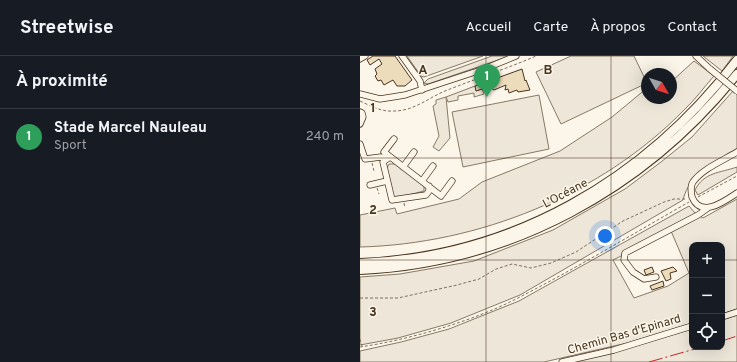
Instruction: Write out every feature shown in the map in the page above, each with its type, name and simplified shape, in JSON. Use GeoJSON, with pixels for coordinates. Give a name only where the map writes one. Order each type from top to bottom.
{"type":"FeatureCollection","features":[{"type":"Feature","properties":{"kind":"highway","name":"L’Océane"},"geometry":{"type":"LineString","coordinates":[[360,263],[406,259],[463,247],[521,228],[573,203],[607,183],[656,147],[697,107],[737,60]]}},
{"type":"Feature","properties":{"kind":"highway","name":"L’Océane"},"geometry":{"type":"LineString","coordinates":[[360,270],[419,264],[467,253],[521,236],[568,214],[617,186],[656,157],[706,110],[737,74]]}},
{"type":"Feature","properties":{"kind":"street"},"geometry":{"type":"LineString","coordinates":[[402,56],[420,81],[422,90]]}},
{"type":"Feature","properties":{"kind":"street"},"geometry":{"type":"LineString","coordinates":[[360,94],[380,99],[393,98],[484,70],[516,56]]}},
{"type":"Feature","properties":{"kind":"street"},"geometry":{"type":"LineString","coordinates":[[696,56],[737,91]]}},
{"type":"Feature","properties":{"kind":"street"},"geometry":{"type":"LineString","coordinates":[[360,112],[362,113],[363,117],[360,124]]}},
{"type":"Feature","properties":{"kind":"street"},"geometry":{"type":"LineString","coordinates":[[388,158],[384,152],[394,139]]}},
{"type":"Feature","properties":{"kind":"street"},"geometry":{"type":"LineString","coordinates":[[360,144],[365,159],[380,157],[388,158],[403,167],[441,196],[452,181]]}},
{"type":"Feature","properties":{"kind":"street"},"geometry":{"type":"LineString","coordinates":[[403,167],[414,152]]}},
{"type":"Feature","properties":{"kind":"street"},"geometry":{"type":"LineString","coordinates":[[708,208],[698,205],[694,200],[691,185],[696,178],[737,152]]}},
{"type":"Feature","properties":{"kind":"street"},"geometry":{"type":"LineString","coordinates":[[388,158],[384,162],[391,199],[395,201],[426,195],[429,191],[429,186]]}},
{"type":"Feature","properties":{"kind":"street"},"geometry":{"type":"LineString","coordinates":[[422,181],[433,166]]}},
{"type":"Feature","properties":{"kind":"street"},"geometry":{"type":"LineString","coordinates":[[370,185],[387,181]]}},
{"type":"Feature","properties":{"kind":"street"},"geometry":{"type":"LineString","coordinates":[[656,277],[644,279],[633,272],[626,265],[624,260],[625,253],[698,215],[708,208],[721,204],[737,193]]}},
{"type":"Feature","properties":{"kind":"street"},"geometry":{"type":"LineString","coordinates":[[725,316],[737,312]]}},
{"type":"Feature","properties":{"kind":"street","name":"Chemin Bas d'Epinard"},"geometry":{"type":"LineString","coordinates":[[562,362],[614,350],[689,327]]}},
{"type":"Feature","properties":{"kind":"path"},"geometry":{"type":"LineString","coordinates":[[360,101],[382,111],[408,109],[426,102],[444,92],[536,56]]}},
{"type":"Feature","properties":{"kind":"path"},"geometry":{"type":"LineString","coordinates":[[371,159],[374,170]]}},
{"type":"Feature","properties":{"kind":"path"},"geometry":{"type":"LineString","coordinates":[[360,339],[361,347],[399,340],[434,330],[516,299],[737,176]]}},
{"type":"Feature","properties":{"kind":"path"},"geometry":{"type":"LineString","coordinates":[[360,299],[398,298],[457,285],[479,279],[496,269],[512,264],[531,268],[551,263],[576,252],[623,221],[664,202],[674,199],[694,200]]}},
{"type":"Feature","properties":{"kind":"shaded area"},"geometry":{"type":"Polygon","coordinates":[[[407,56],[483,56],[424,77],[421,76],[407,56]]]}},
{"type":"Feature","properties":{"kind":"shaded area"},"geometry":{"type":"Polygon","coordinates":[[[492,56],[510,56],[428,84],[424,83],[428,79],[492,56]]]}},
{"type":"Feature","properties":{"kind":"shaded area"},"geometry":{"type":"Polygon","coordinates":[[[571,56],[634,56],[641,71],[641,86],[561,124],[536,72],[571,56]]]}},
{"type":"Feature","properties":{"kind":"shaded area"},"geometry":{"type":"Polygon","coordinates":[[[703,56],[733,56],[722,71],[703,56]]]}},
{"type":"Feature","properties":{"kind":"shaded area"},"geometry":{"type":"Polygon","coordinates":[[[694,61],[714,76],[692,102],[651,140],[615,167],[576,190],[535,209],[492,225],[449,236],[404,244],[360,247],[360,215],[395,208],[397,214],[459,199],[482,182],[560,151],[612,117],[641,93],[641,104],[677,104],[677,77],[694,61]]]}},
{"type":"Feature","properties":{"kind":"shaded area"},"geometry":{"type":"Polygon","coordinates":[[[475,86],[476,91],[482,89],[484,94],[474,97],[474,93],[458,96],[458,100],[448,102],[446,97],[475,86]]]}},
{"type":"Feature","properties":{"kind":"shaded area"},"geometry":{"type":"Polygon","coordinates":[[[733,91],[737,95],[737,150],[704,170],[697,176],[686,190],[683,200],[520,295],[451,323],[398,338],[360,345],[360,277],[400,274],[474,261],[553,230],[625,189],[661,162],[692,137],[733,91]]]}},
{"type":"Feature","properties":{"kind":"shaded area"},"geometry":{"type":"Polygon","coordinates":[[[539,95],[549,149],[463,167],[452,112],[539,95]]]}},
{"type":"Feature","properties":{"kind":"shaded area"},"geometry":{"type":"Polygon","coordinates":[[[446,97],[450,138],[439,151],[433,147],[439,136],[433,106],[436,104],[436,100],[446,97]]]}},
{"type":"Feature","properties":{"kind":"shaded area"},"geometry":{"type":"Polygon","coordinates":[[[389,164],[395,164],[424,186],[424,191],[396,198],[392,195],[387,168],[389,164]]]}},
{"type":"Feature","properties":{"kind":"shaded area"},"geometry":{"type":"Polygon","coordinates":[[[737,167],[737,172],[698,195],[695,190],[708,176],[737,167]]]}},
{"type":"Feature","properties":{"kind":"shaded area"},"geometry":{"type":"Polygon","coordinates":[[[737,199],[737,309],[725,313],[725,242],[689,242],[689,273],[689,278],[689,314],[689,324],[627,343],[544,362],[360,362],[360,351],[449,329],[519,301],[689,206],[695,213],[703,218],[737,199]],[[671,231],[613,260],[634,298],[668,286],[689,273],[671,231]]]}},
{"type":"Feature","properties":{"kind":"shaded area"},"geometry":{"type":"Polygon","coordinates":[[[737,315],[737,362],[572,362],[608,354],[689,330],[689,350],[725,350],[725,319],[737,315]]]}},
{"type":"Feature","properties":{"kind":"building"},"geometry":{"type":"Polygon","coordinates":[[[373,56],[395,56],[412,80],[405,86],[397,86],[393,80],[384,85],[381,80],[378,81],[375,76],[377,74],[375,69],[382,64],[379,59],[370,65],[367,60],[373,56]]]}},
{"type":"Feature","properties":{"kind":"building"},"geometry":{"type":"Polygon","coordinates":[[[522,69],[525,81],[526,80],[530,90],[518,92],[517,90],[509,93],[508,89],[505,90],[506,85],[494,90],[491,88],[489,81],[522,69]]]}},
{"type":"Feature","properties":{"kind":"building"},"geometry":{"type":"Polygon","coordinates":[[[483,83],[484,86],[487,87],[476,91],[475,86],[483,83]]]}},
{"type":"Feature","properties":{"kind":"building"},"geometry":{"type":"Polygon","coordinates":[[[652,267],[654,272],[646,275],[644,270],[652,267]]]}},
{"type":"Feature","properties":{"kind":"building"},"geometry":{"type":"Polygon","coordinates":[[[673,267],[677,271],[670,273],[671,279],[666,281],[661,271],[673,267]]]}},
{"type":"Feature","properties":{"kind":"building"},"geometry":{"type":"Polygon","coordinates":[[[663,281],[664,286],[652,290],[650,286],[663,281]]]}},
{"type":"Feature","properties":{"kind":"power"},"geometry":{"type":"LineString","coordinates":[[725,340],[737,336]]}},
{"type":"Feature","properties":{"kind":"power"},"geometry":{"type":"LineString","coordinates":[[649,362],[691,350]]}},
{"type":"Feature","properties":{"kind":"place","name":"Stade Marcel Nauleau"},"geometry":{"type":"Point","coordinates":[487,97]}}]}
